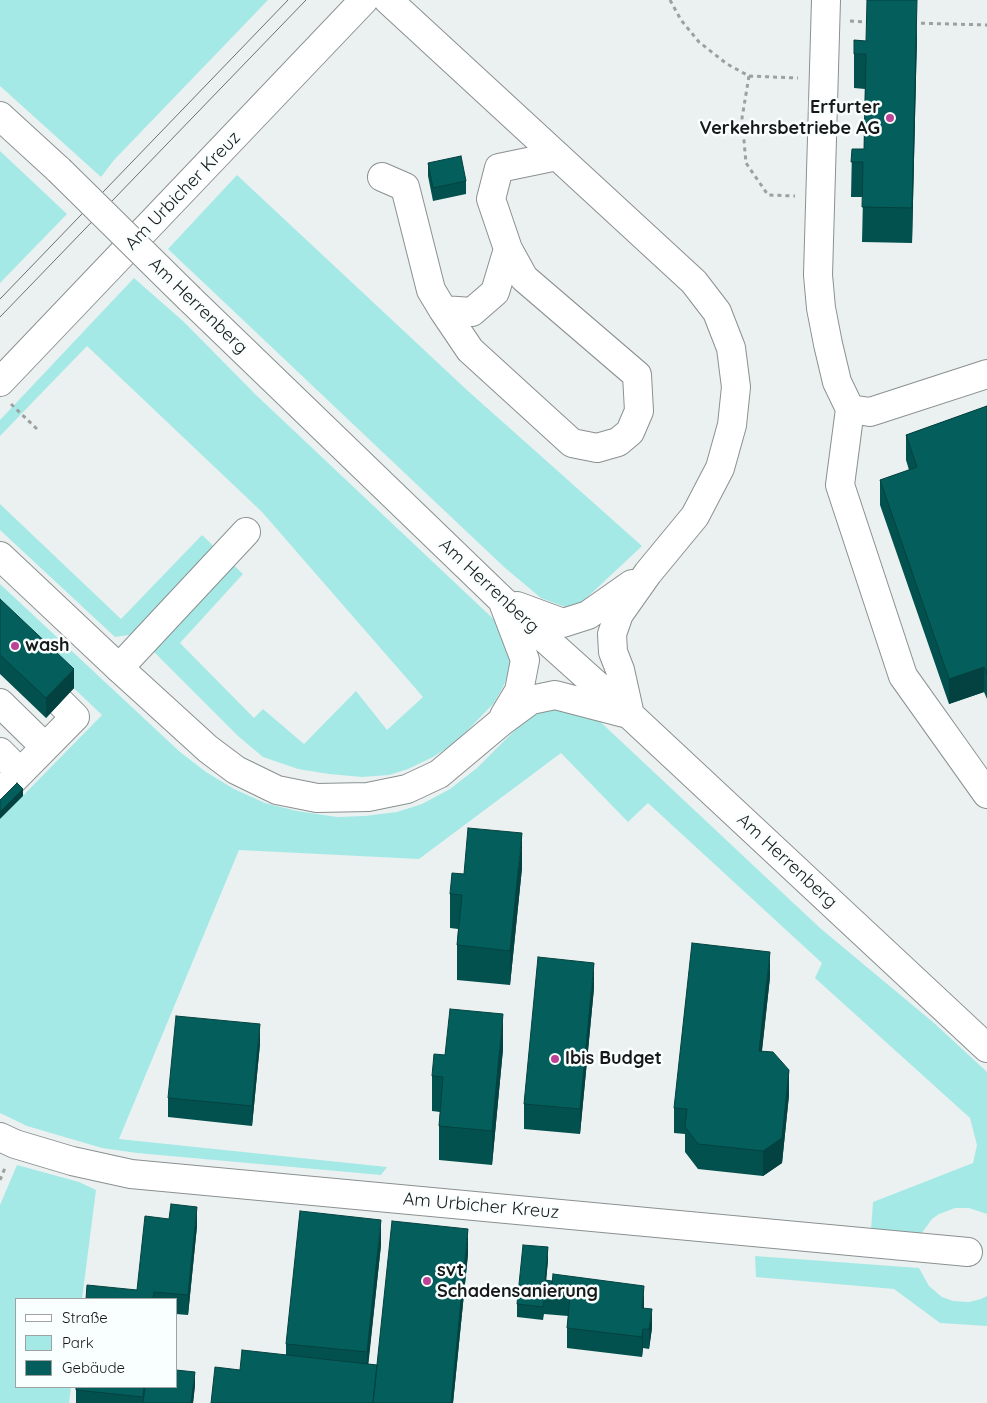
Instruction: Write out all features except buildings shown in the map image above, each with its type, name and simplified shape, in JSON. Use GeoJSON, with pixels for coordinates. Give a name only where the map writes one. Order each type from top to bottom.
{"type":"FeatureCollection","features":[{"type":"Feature","properties":{"kind":"main road","name":"Am Urbicher Kreuz"},"geometry":{"type":"LineString","coordinates":[[3,391],[364,0]]}},
{"type":"Feature","properties":{"kind":"main road"},"geometry":{"type":"LineString","coordinates":[[0,556],[208,749],[236,770],[276,790],[318,798],[368,797],[407,789],[439,774],[530,700],[555,695],[580,700],[630,715],[620,670],[613,652],[612,634],[619,614],[648,573],[695,516],[720,468],[732,425],[736,387],[732,348],[717,312],[694,282],[388,0]]}},
{"type":"Feature","properties":{"kind":"main road"},"geometry":{"type":"LineString","coordinates":[[826,10],[818,275],[821,308],[837,382],[850,409],[840,485],[903,676],[987,794]]}},
{"type":"Feature","properties":{"kind":"main road","name":"Am Herrenberg"},"geometry":{"type":"LineString","coordinates":[[0,116],[59,170],[190,299],[503,600],[630,715],[987,1048]]}},
{"type":"Feature","properties":{"kind":"main road"},"geometry":{"type":"LineString","coordinates":[[382,178],[405,187],[431,290],[470,350],[572,443],[597,448],[618,442],[630,432],[639,410],[638,375],[524,278],[508,249],[491,199],[499,168],[557,156]]}},
{"type":"Feature","properties":{"kind":"main road"},"geometry":{"type":"LineString","coordinates":[[443,310],[472,312],[495,292],[508,249]]}},
{"type":"Feature","properties":{"kind":"main road"},"geometry":{"type":"LineString","coordinates":[[850,409],[870,412],[987,374]]}},
{"type":"Feature","properties":{"kind":"main road"},"geometry":{"type":"LineString","coordinates":[[119,668],[246,532]]}},
{"type":"Feature","properties":{"kind":"main road"},"geometry":{"type":"LineString","coordinates":[[503,600],[564,623],[588,616],[648,573]]}},
{"type":"Feature","properties":{"kind":"main road"},"geometry":{"type":"LineString","coordinates":[[501,722],[519,691],[525,660],[503,600]]}},
{"type":"Feature","properties":{"kind":"main road"},"geometry":{"type":"LineString","coordinates":[[0,703],[17,774]]}},
{"type":"Feature","properties":{"kind":"main road"},"geometry":{"type":"LineString","coordinates":[[17,774],[75,717],[61,703]]}},
{"type":"Feature","properties":{"kind":"main road"},"geometry":{"type":"LineString","coordinates":[[0,727],[17,774]]}},
{"type":"Feature","properties":{"kind":"main road"},"geometry":{"type":"LineString","coordinates":[[0,752],[17,774]]}},
{"type":"Feature","properties":{"kind":"main road","name":"Am Urbicher Kreuz"},"geometry":{"type":"LineString","coordinates":[[0,1137],[15,1144],[72,1161],[131,1174],[968,1252]]}},
{"type":"Feature","properties":{"kind":"path"},"geometry":{"type":"LineString","coordinates":[[670,0],[681,20],[699,42],[727,64],[749,76],[824,78]]}},
{"type":"Feature","properties":{"kind":"path"},"geometry":{"type":"LineString","coordinates":[[826,10],[874,22]]}},
{"type":"Feature","properties":{"kind":"path"},"geometry":{"type":"LineString","coordinates":[[904,23],[987,25]]}},
{"type":"Feature","properties":{"kind":"path"},"geometry":{"type":"LineString","coordinates":[[749,76],[742,118],[746,163],[768,195],[820,197]]}},
{"type":"Feature","properties":{"kind":"path"},"geometry":{"type":"LineString","coordinates":[[3,391],[38,430]]}},
{"type":"Feature","properties":{"kind":"green space"},"geometry":{"type":"Polygon","coordinates":[[[0,0],[268,0],[114,160],[101,177],[0,86],[0,0]]]}},
{"type":"Feature","properties":{"kind":"green space"},"geometry":{"type":"Polygon","coordinates":[[[0,151],[67,214],[0,283],[0,151]]]}},
{"type":"Feature","properties":{"kind":"green space"},"geometry":{"type":"Polygon","coordinates":[[[237,175],[468,391],[642,546],[579,605],[565,607],[541,598],[504,567],[168,249],[237,175]]]}},
{"type":"Feature","properties":{"kind":"green space"},"geometry":{"type":"Polygon","coordinates":[[[134,278],[184,322],[255,394],[504,629],[513,648],[511,667],[503,687],[494,703],[450,746],[408,769],[389,775],[362,777],[298,769],[263,757],[238,736],[136,634],[115,637],[0,530],[0,504],[121,619],[202,535],[243,574],[180,643],[254,718],[263,709],[304,744],[356,691],[387,730],[423,697],[262,512],[87,346],[0,436],[0,420],[134,278]]]}},
{"type":"Feature","properties":{"kind":"green space"},"geometry":{"type":"Polygon","coordinates":[[[0,584],[180,752],[206,772],[234,789],[265,803],[297,811],[337,817],[365,816],[397,812],[422,804],[450,789],[477,768],[525,720],[547,704],[592,714],[820,928],[934,1023],[987,1072],[987,1214],[969,1208],[955,1208],[932,1219],[921,1234],[871,1230],[873,1202],[973,1163],[977,1145],[970,1118],[815,978],[822,963],[648,803],[628,822],[561,753],[419,859],[239,850],[119,1139],[387,1167],[381,1175],[137,1153],[102,1148],[27,1126],[0,1113],[0,819],[102,715],[0,618],[0,584]]]}},
{"type":"Feature","properties":{"kind":"green space"},"geometry":{"type":"Polygon","coordinates":[[[17,1165],[79,1182],[96,1190],[82,1298],[15,1298],[15,1388],[71,1388],[69,1403],[0,1403],[0,1205],[17,1165]]]}},
{"type":"Feature","properties":{"kind":"green space"},"geometry":{"type":"Polygon","coordinates":[[[755,1256],[919,1268],[929,1286],[942,1297],[953,1301],[969,1302],[987,1296],[987,1326],[940,1323],[894,1289],[756,1277],[755,1256]]]}},
{"type":"Feature","properties":{"kind":"tram line"},"geometry":{"type":"LineString","coordinates":[[0,299],[288,0]]}},
{"type":"Feature","properties":{"kind":"tram line"},"geometry":{"type":"LineString","coordinates":[[0,317],[306,0]]}},
{"type":"Feature","properties":{"kind":"place","name":"Erfurter Verkehrsbetriebe AG"},"geometry":{"type":"Point","coordinates":[890,118]}},
{"type":"Feature","properties":{"kind":"place","name":"wash"},"geometry":{"type":"Point","coordinates":[15,646]}},
{"type":"Feature","properties":{"kind":"place","name":"Ibis Budget"},"geometry":{"type":"Point","coordinates":[555,1059]}},
{"type":"Feature","properties":{"kind":"place","name":"svt Schadensanierung"},"geometry":{"type":"Point","coordinates":[427,1281]}}]}
